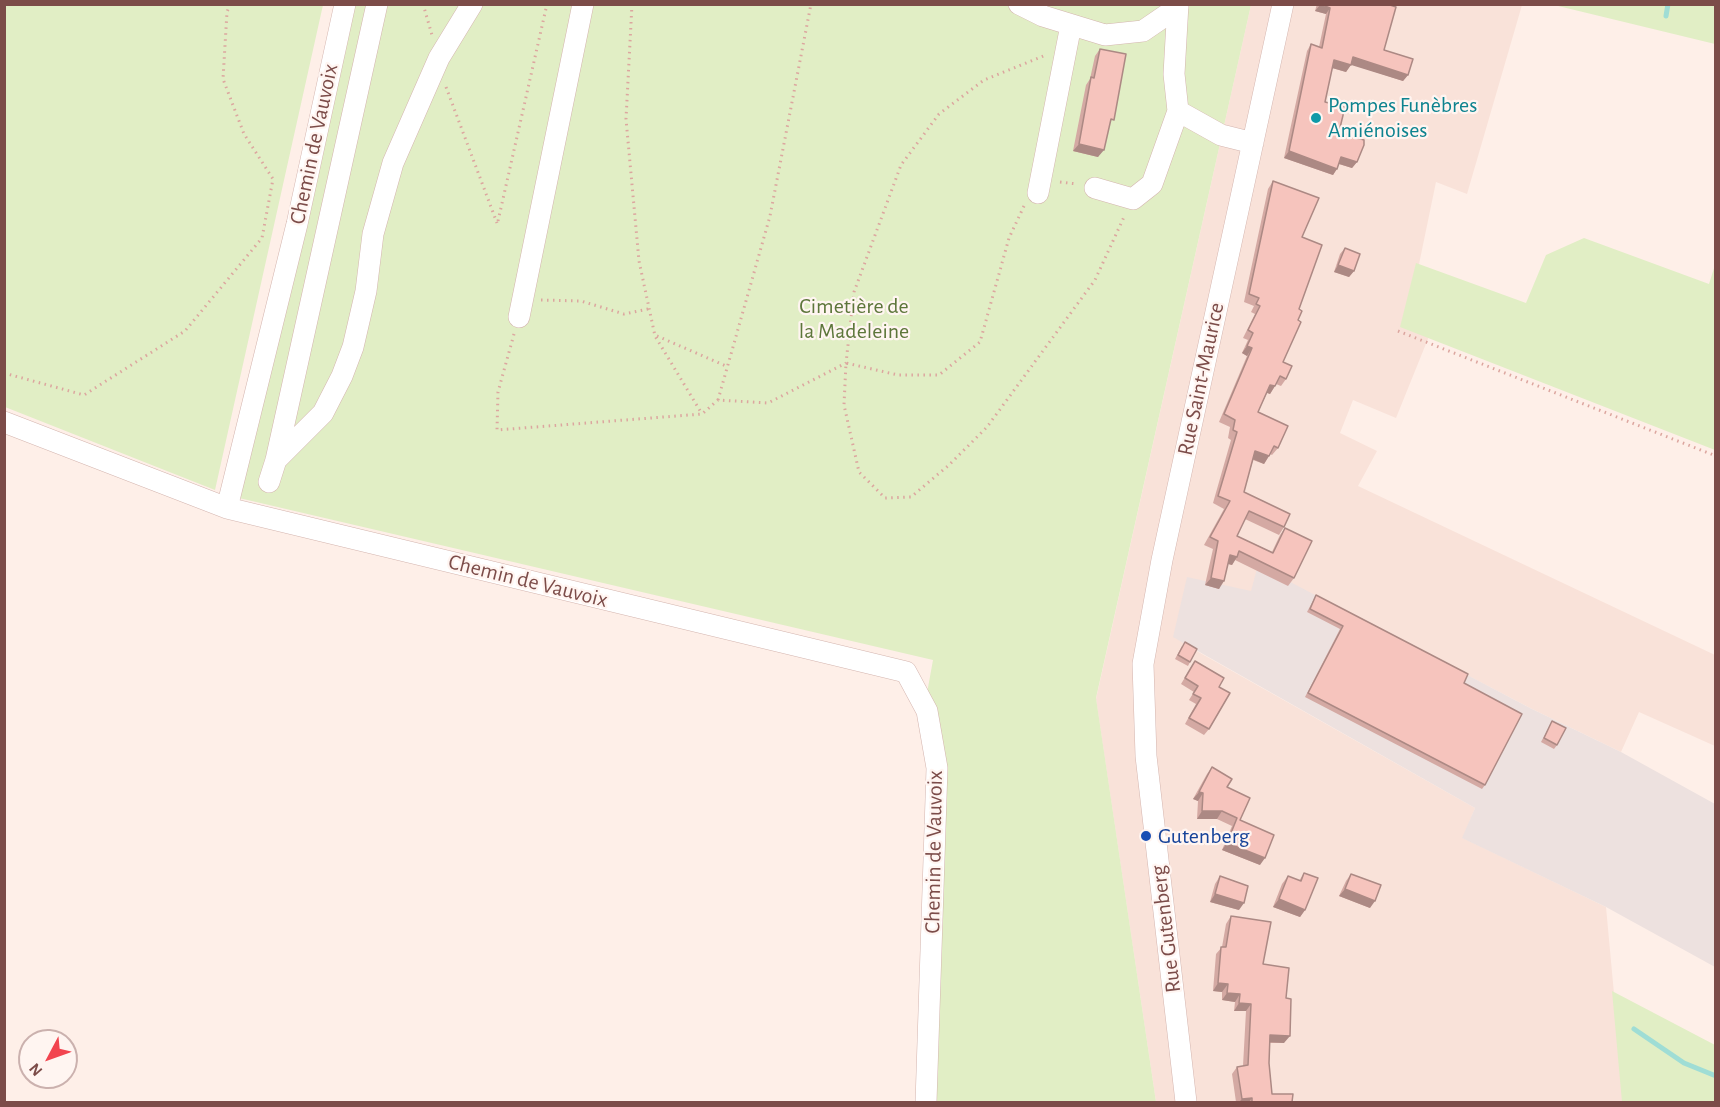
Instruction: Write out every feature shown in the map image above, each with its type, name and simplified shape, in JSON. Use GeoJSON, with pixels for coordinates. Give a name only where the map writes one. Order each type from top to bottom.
{"type":"FeatureCollection","features":[{"type":"Feature","properties":{"kind":"street","name":"Chemin de Vauvoix"},"geometry":{"type":"LineString","coordinates":[[345,4],[297,224],[227,508],[906,672],[927,711],[938,768],[926,1102]]}},
{"type":"Feature","properties":{"kind":"street"},"geometry":{"type":"LineString","coordinates":[[269,482],[276,460],[377,4]]}},
{"type":"Feature","properties":{"kind":"street"},"geometry":{"type":"LineString","coordinates":[[276,460],[323,413],[342,376],[353,347],[366,291],[373,234],[393,163],[439,58],[471,4]]}},
{"type":"Feature","properties":{"kind":"street"},"geometry":{"type":"LineString","coordinates":[[519,317],[583,4]]}},
{"type":"Feature","properties":{"kind":"street"},"geometry":{"type":"LineString","coordinates":[[1019,4],[1043,16],[1105,35],[1143,31],[1178,6]]}},
{"type":"Feature","properties":{"kind":"street","name":"Rue Saint-Maurice"},"geometry":{"type":"LineString","coordinates":[[1146,756],[1143,664],[1147,641],[1162,560],[1283,4]]}},
{"type":"Feature","properties":{"kind":"street"},"geometry":{"type":"LineString","coordinates":[[1095,188],[1133,199],[1152,184],[1178,111],[1174,74],[1178,6]]}},
{"type":"Feature","properties":{"kind":"street"},"geometry":{"type":"LineString","coordinates":[[1038,193],[1071,25]]}},
{"type":"Feature","properties":{"kind":"street"},"geometry":{"type":"LineString","coordinates":[[1178,111],[1221,135],[1253,143]]}},
{"type":"Feature","properties":{"kind":"street"},"geometry":{"type":"LineString","coordinates":[[4,422],[227,508]]}},
{"type":"Feature","properties":{"kind":"street","name":"Rue Gutenberg"},"geometry":{"type":"LineString","coordinates":[[1146,756],[1186,1102]]}},
{"type":"Feature","properties":{"kind":"path"},"geometry":{"type":"LineString","coordinates":[[4,373],[84,395],[185,331],[262,238],[273,179],[244,134],[223,79],[227,12],[231,4]]}},
{"type":"Feature","properties":{"kind":"path"},"geometry":{"type":"LineString","coordinates":[[423,4],[458,124],[497,223],[547,4]]}},
{"type":"Feature","properties":{"kind":"path"},"geometry":{"type":"LineString","coordinates":[[632,4],[626,119],[639,261],[648,309],[656,336],[702,414]]}},
{"type":"Feature","properties":{"kind":"path"},"geometry":{"type":"LineString","coordinates":[[648,309],[624,314],[581,301],[537,300],[519,317],[498,392],[497,430],[702,414],[718,400],[770,216],[811,4]]}},
{"type":"Feature","properties":{"kind":"path"},"geometry":{"type":"LineString","coordinates":[[1066,52],[1040,56],[984,80],[939,114],[901,165],[854,292],[846,363],[844,405],[860,472],[885,498],[911,497],[949,465],[987,427],[1095,280],[1133,199]]}},
{"type":"Feature","properties":{"kind":"path"},"geometry":{"type":"LineString","coordinates":[[718,400],[768,403],[846,363],[898,375],[939,375],[980,342],[1009,238],[1028,198],[1062,181],[1095,188]]}},
{"type":"Feature","properties":{"kind":"path"},"geometry":{"type":"LineString","coordinates":[[1398,331],[1716,456]]}},
{"type":"Feature","properties":{"kind":"path"},"geometry":{"type":"LineString","coordinates":[[656,336],[726,366]]}},
{"type":"Feature","properties":{"kind":"shaded area"},"geometry":{"type":"Polygon","coordinates":[[[1251,5],[1522,5],[1467,194],[1436,182],[1418,269],[1436,319],[1396,418],[1353,400],[1340,433],[1377,451],[1358,486],[1715,655],[1715,746],[1639,712],[1621,752],[1532,709],[1258,566],[1252,591],[1186,645],[1475,808],[1463,838],[1606,907],[1624,1102],[1156,1102],[1096,699],[1251,5]]]}},
{"type":"Feature","properties":{"kind":"shaded area"},"geometry":{"type":"Polygon","coordinates":[[[1258,565],[1532,709],[1621,752],[1715,804],[1715,967],[1606,907],[1462,838],[1475,808],[1173,637],[1187,577],[1251,591],[1258,565]]]}},
{"type":"Feature","properties":{"kind":"green space"},"geometry":{"type":"Polygon","coordinates":[[[4,5],[323,5],[215,490],[5,407],[4,5]]]}},
{"type":"Feature","properties":{"kind":"green space","name":"Cimetière de la Madeleine"},"geometry":{"type":"Polygon","coordinates":[[[350,5],[1251,5],[1096,698],[1156,1102],[934,1102],[927,693],[933,660],[239,498],[350,5]]]}},
{"type":"Feature","properties":{"kind":"green space"},"geometry":{"type":"Polygon","coordinates":[[[1554,5],[1715,5],[1715,44],[1554,5]]]}},
{"type":"Feature","properties":{"kind":"green space"},"geometry":{"type":"Polygon","coordinates":[[[1584,238],[1709,284],[1715,265],[1715,450],[1400,327],[1416,263],[1526,303],[1546,255],[1584,238]]]}},
{"type":"Feature","properties":{"kind":"green space"},"geometry":{"type":"Polygon","coordinates":[[[1612,991],[1715,1045],[1715,1102],[1622,1102],[1612,991]]]}},
{"type":"Feature","properties":{"kind":"building"},"geometry":{"type":"Polygon","coordinates":[[[1320,4],[1387,4],[1396,7],[1384,50],[1413,59],[1408,75],[1353,57],[1351,65],[1334,60],[1325,102],[1345,107],[1339,132],[1364,140],[1357,162],[1341,157],[1337,169],[1289,151],[1311,44],[1322,48],[1330,8],[1320,4]]]}},
{"type":"Feature","properties":{"kind":"building"},"geometry":{"type":"Polygon","coordinates":[[[1100,49],[1126,54],[1114,120],[1111,119],[1104,150],[1079,144],[1091,77],[1094,78],[1100,49]]]}},
{"type":"Feature","properties":{"kind":"building"},"geometry":{"type":"Polygon","coordinates":[[[1273,181],[1319,198],[1302,237],[1322,245],[1299,309],[1302,311],[1298,320],[1301,322],[1283,362],[1292,366],[1286,379],[1280,376],[1275,386],[1270,385],[1258,412],[1288,426],[1278,448],[1274,446],[1269,456],[1255,451],[1244,492],[1290,514],[1284,527],[1249,511],[1237,536],[1273,553],[1285,528],[1312,541],[1294,578],[1239,551],[1237,557],[1230,555],[1224,581],[1211,578],[1218,541],[1210,537],[1230,501],[1218,496],[1237,432],[1233,430],[1235,420],[1224,414],[1252,348],[1247,346],[1253,333],[1248,330],[1260,306],[1256,304],[1259,298],[1249,294],[1273,181]]]}},
{"type":"Feature","properties":{"kind":"building"},"geometry":{"type":"Polygon","coordinates":[[[1345,248],[1360,254],[1354,271],[1338,265],[1345,248]]]}},
{"type":"Feature","properties":{"kind":"building"},"geometry":{"type":"Polygon","coordinates":[[[1316,595],[1468,674],[1464,683],[1522,714],[1485,785],[1308,693],[1343,626],[1310,609],[1316,595]]]}},
{"type":"Feature","properties":{"kind":"building"},"geometry":{"type":"Polygon","coordinates":[[[1185,642],[1197,649],[1190,662],[1178,655],[1185,642]]]}},
{"type":"Feature","properties":{"kind":"building"},"geometry":{"type":"Polygon","coordinates":[[[1195,661],[1224,678],[1219,687],[1230,693],[1209,729],[1189,718],[1201,698],[1193,694],[1198,686],[1185,678],[1195,661]]]}},
{"type":"Feature","properties":{"kind":"building"},"geometry":{"type":"Polygon","coordinates":[[[1552,721],[1566,728],[1557,745],[1544,738],[1552,721]]]}},
{"type":"Feature","properties":{"kind":"building"},"geometry":{"type":"Polygon","coordinates":[[[1212,767],[1232,779],[1227,787],[1250,798],[1240,820],[1274,835],[1265,858],[1227,843],[1237,818],[1222,811],[1202,811],[1203,793],[1199,792],[1212,767]]]}},
{"type":"Feature","properties":{"kind":"building"},"geometry":{"type":"Polygon","coordinates":[[[1304,873],[1318,878],[1305,910],[1279,899],[1288,876],[1301,881],[1304,873]]]}},
{"type":"Feature","properties":{"kind":"building"},"geometry":{"type":"Polygon","coordinates":[[[1351,874],[1381,885],[1375,901],[1345,889],[1351,874]]]}},
{"type":"Feature","properties":{"kind":"building"},"geometry":{"type":"Polygon","coordinates":[[[1220,876],[1248,886],[1244,903],[1215,894],[1220,876]]]}},
{"type":"Feature","properties":{"kind":"building"},"geometry":{"type":"Polygon","coordinates":[[[1231,916],[1271,922],[1263,964],[1289,968],[1286,998],[1291,999],[1290,1036],[1270,1035],[1269,1063],[1272,1094],[1293,1094],[1292,1102],[1252,1102],[1252,1098],[1242,1099],[1237,1067],[1248,1065],[1251,1004],[1239,1003],[1240,994],[1227,993],[1228,984],[1218,983],[1221,947],[1226,947],[1231,916]]]}},
{"type":"Feature","properties":{"kind":"waterway"},"geometry":{"type":"LineString","coordinates":[[1666,16],[1668,4]]}},
{"type":"Feature","properties":{"kind":"waterway"},"geometry":{"type":"LineString","coordinates":[[1634,1029],[1684,1063],[1716,1076]]}},
{"type":"Feature","properties":{"kind":"place","name":"Pompes Funèbres Amiénoises"},"geometry":{"type":"Point","coordinates":[1316,118]}},
{"type":"Feature","properties":{"kind":"place","name":"Gutenberg"},"geometry":{"type":"Point","coordinates":[1146,836]}}]}
